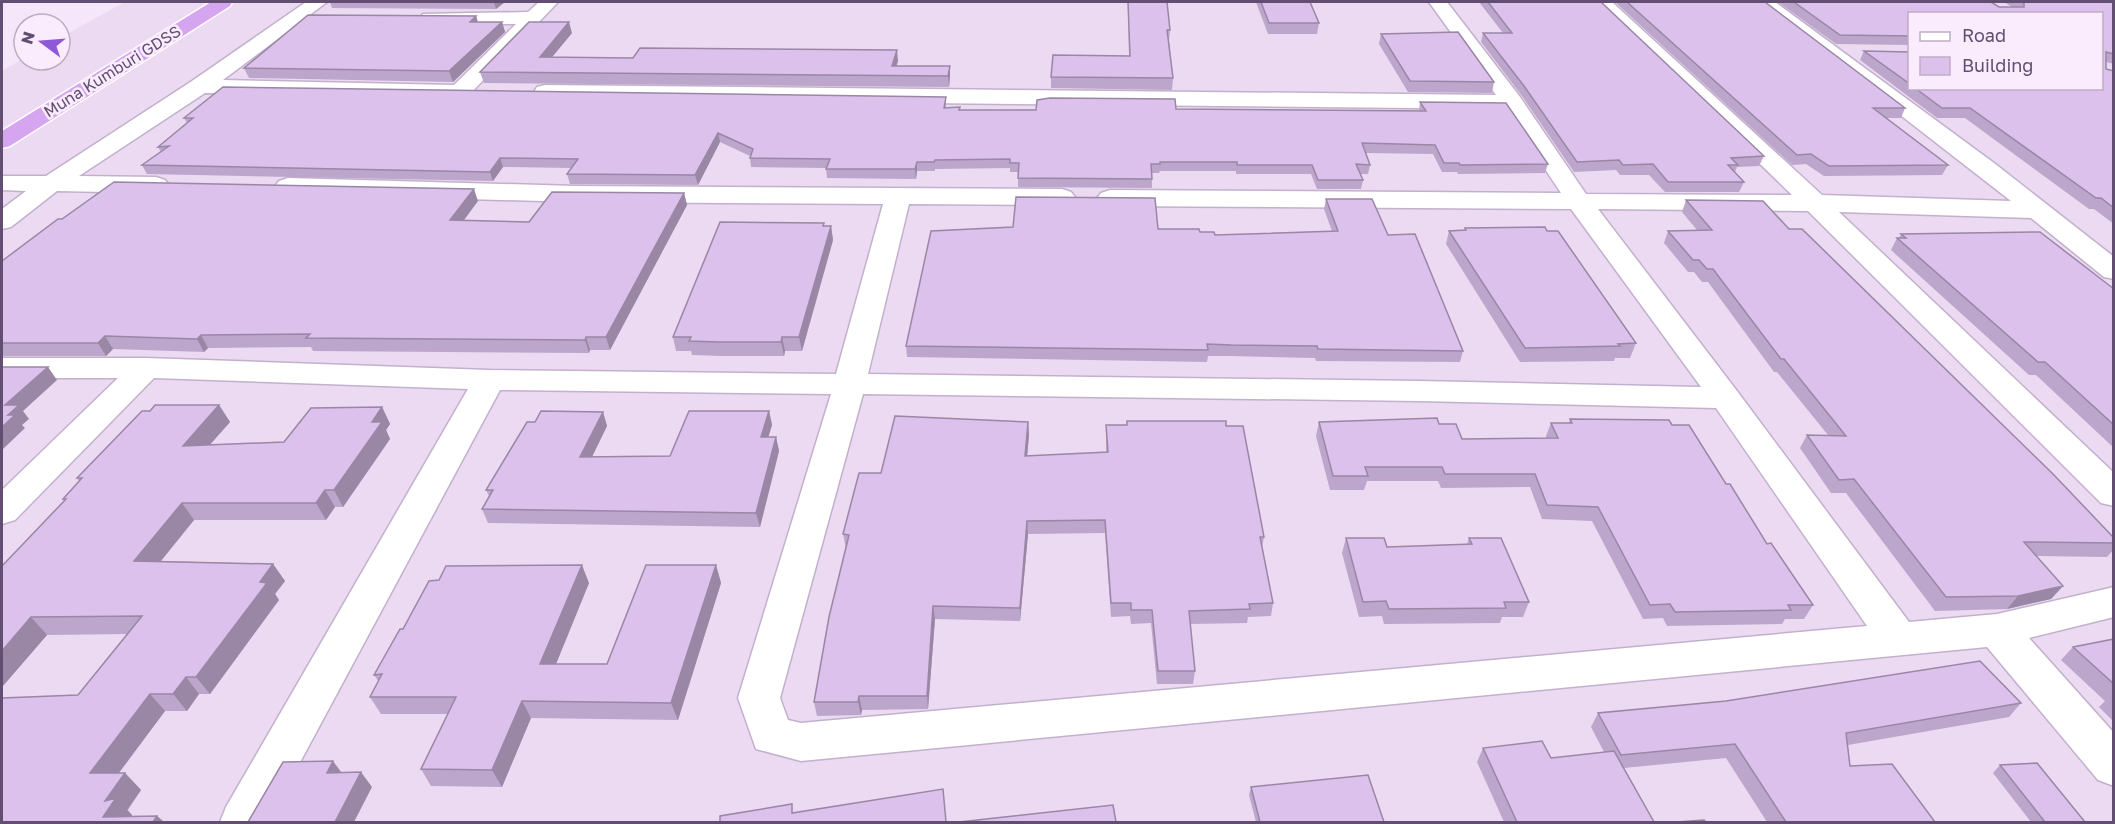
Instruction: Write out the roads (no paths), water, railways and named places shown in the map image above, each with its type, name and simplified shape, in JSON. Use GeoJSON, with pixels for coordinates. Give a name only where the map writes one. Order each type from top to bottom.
{"type":"FeatureCollection","features":[{"type":"Feature","properties":{"kind":"highway","name":"Muna Kumburi GDSS"},"geometry":{"type":"LineString","coordinates":[[2,118],[192,2]]}},
{"type":"Feature","properties":{"kind":"highway","name":"Muna Kumburi GDSS"},"geometry":{"type":"LineString","coordinates":[[2,141],[223,2]]}},
{"type":"Feature","properties":{"kind":"street"},"geometry":{"type":"LineString","coordinates":[[460,91],[549,2]]}},
{"type":"Feature","properties":{"kind":"street"},"geometry":{"type":"LineString","coordinates":[[1438,2],[1512,102],[1578,200],[1726,398],[1899,640]]}},
{"type":"Feature","properties":{"kind":"street"},"geometry":{"type":"LineString","coordinates":[[1602,2],[1815,202],[2114,494]]}},
{"type":"Feature","properties":{"kind":"street"},"geometry":{"type":"LineString","coordinates":[[1764,2],[1833,52],[2114,271]]}},
{"type":"Feature","properties":{"kind":"street"},"geometry":{"type":"LineString","coordinates":[[2,221],[51,184],[200,86],[297,16],[325,9]]}},
{"type":"Feature","properties":{"kind":"street"},"geometry":{"type":"LineString","coordinates":[[414,17],[532,18]]}},
{"type":"Feature","properties":{"kind":"street"},"geometry":{"type":"LineString","coordinates":[[1833,52],[1866,52]]}},
{"type":"Feature","properties":{"kind":"street"},"geometry":{"type":"LineString","coordinates":[[200,86],[484,91]]}},
{"type":"Feature","properties":{"kind":"street"},"geometry":{"type":"LineString","coordinates":[[520,91],[1512,102]]}},
{"type":"Feature","properties":{"kind":"street"},"geometry":{"type":"LineString","coordinates":[[2,183],[179,185]]}},
{"type":"Feature","properties":{"kind":"street"},"geometry":{"type":"LineString","coordinates":[[260,186],[576,194],[1815,202],[2036,210]]}},
{"type":"Feature","properties":{"kind":"street"},"geometry":{"type":"LineString","coordinates":[[898,196],[850,383],[759,698],[772,736],[801,742],[1899,640],[1997,630],[2114,602]]}},
{"type":"Feature","properties":{"kind":"street"},"geometry":{"type":"LineString","coordinates":[[2,368],[146,368],[489,380],[1419,391],[1726,398]]}},
{"type":"Feature","properties":{"kind":"street"},"geometry":{"type":"LineString","coordinates":[[2,511],[146,368]]}},
{"type":"Feature","properties":{"kind":"street"},"geometry":{"type":"LineString","coordinates":[[243,822],[489,380]]}},
{"type":"Feature","properties":{"kind":"street"},"geometry":{"type":"LineString","coordinates":[[1997,630],[2114,766]]}}]}
